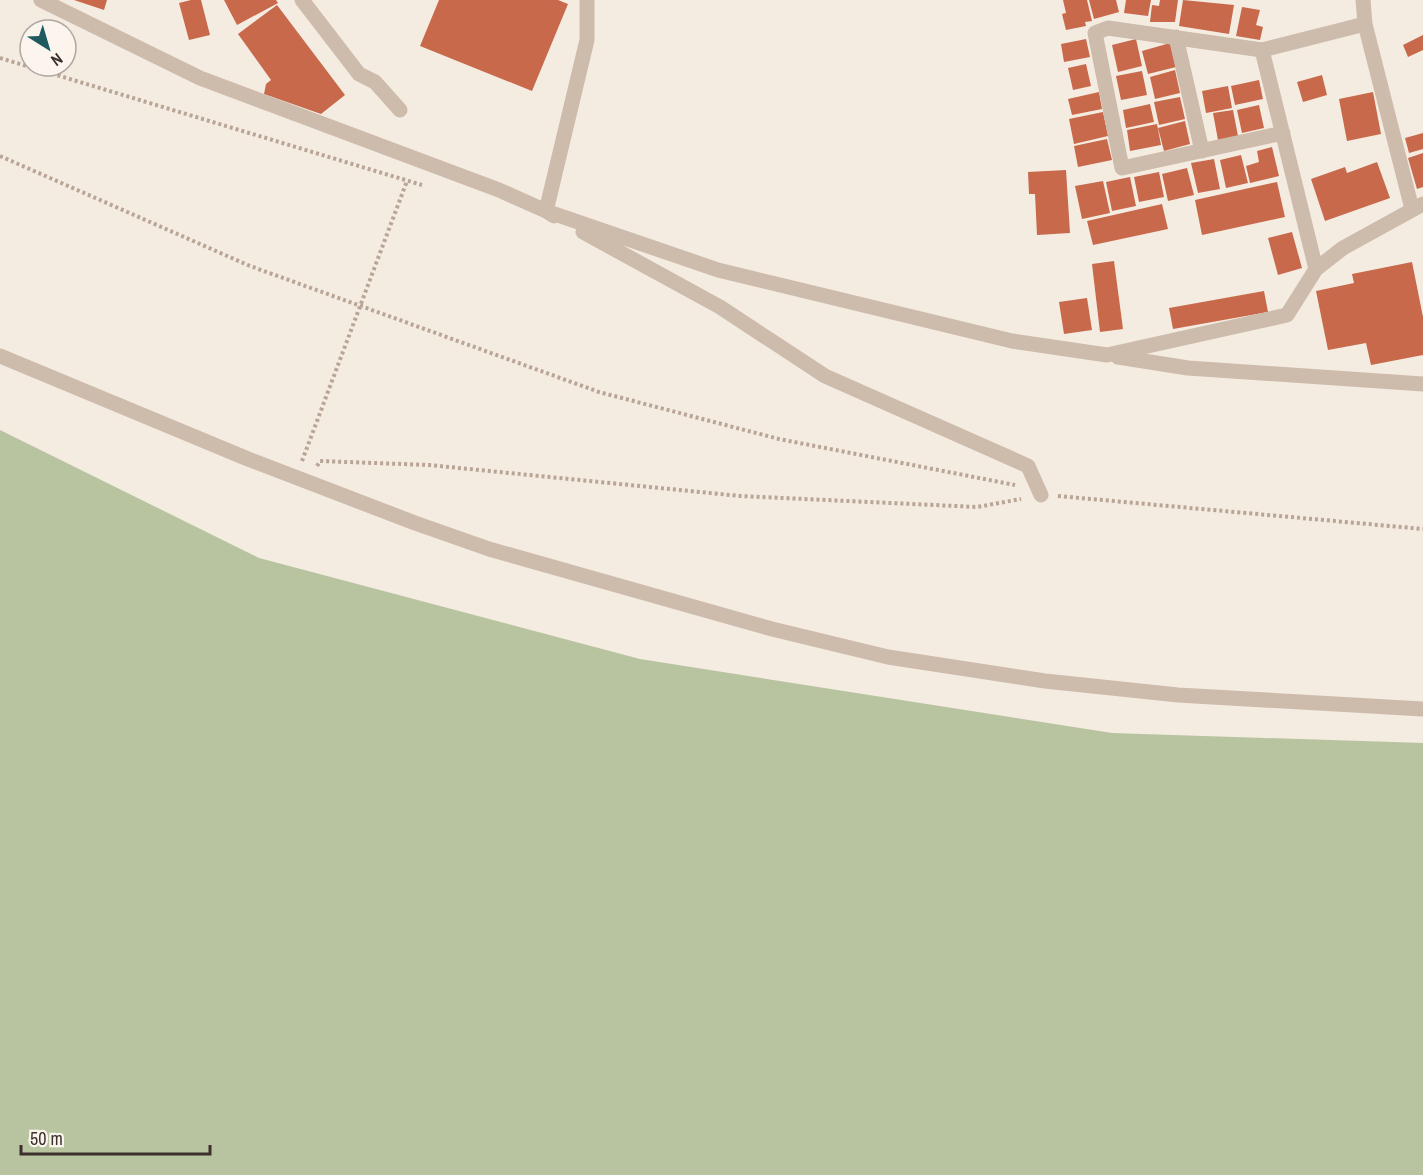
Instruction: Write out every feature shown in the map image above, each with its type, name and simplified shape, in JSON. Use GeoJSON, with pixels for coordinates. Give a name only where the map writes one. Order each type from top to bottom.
{"type":"FeatureCollection","features":[{"type":"Feature","properties":{"kind":"street"},"geometry":{"type":"LineString","coordinates":[[41,0],[200,78],[500,190],[546,211],[720,307],[825,376],[1028,466],[1041,495]]}},
{"type":"Feature","properties":{"kind":"street"},"geometry":{"type":"LineString","coordinates":[[302,0],[359,74],[375,82],[400,110]]}},
{"type":"Feature","properties":{"kind":"street"},"geometry":{"type":"LineString","coordinates":[[546,211],[587,40],[587,0]]}},
{"type":"Feature","properties":{"kind":"street"},"geometry":{"type":"LineString","coordinates":[[1107,355],[1287,315],[1316,269],[1343,248],[1418,207],[1365,24],[1363,0]]}},
{"type":"Feature","properties":{"kind":"street"},"geometry":{"type":"LineString","coordinates":[[1283,133],[1122,168],[1095,33],[1108,28],[1262,50],[1365,24]]}},
{"type":"Feature","properties":{"kind":"street"},"geometry":{"type":"LineString","coordinates":[[1176,37],[1202,151]]}},
{"type":"Feature","properties":{"kind":"street"},"geometry":{"type":"LineString","coordinates":[[1262,50],[1316,269]]}},
{"type":"Feature","properties":{"kind":"street"},"geometry":{"type":"LineString","coordinates":[[546,211],[718,270],[1012,341],[1188,368],[1423,384]]}},
{"type":"Feature","properties":{"kind":"street"},"geometry":{"type":"LineString","coordinates":[[0,356],[302,480],[489,549],[772,629],[888,657],[1045,681],[1178,695],[1423,709]]}},
{"type":"Feature","properties":{"kind":"path"},"geometry":{"type":"LineString","coordinates":[[0,58],[430,187]]}},
{"type":"Feature","properties":{"kind":"path"},"geometry":{"type":"LineString","coordinates":[[0,156],[250,266],[599,392],[779,439],[1007,482],[1041,495]]}},
{"type":"Feature","properties":{"kind":"path"},"geometry":{"type":"LineString","coordinates":[[302,480],[360,306],[407,181]]}},
{"type":"Feature","properties":{"kind":"path"},"geometry":{"type":"LineString","coordinates":[[302,480],[320,461],[429,465],[740,496],[977,507],[1041,495],[1423,529]]}},
{"type":"Feature","properties":{"kind":"green space"},"geometry":{"type":"Polygon","coordinates":[[[0,430],[259,558],[640,659],[1112,733],[1423,743],[1423,1175],[0,1175],[0,430]]]}},
{"type":"Feature","properties":{"kind":"building"},"geometry":{"type":"Polygon","coordinates":[[[74,0],[107,0],[104,10],[74,0]]]}},
{"type":"Feature","properties":{"kind":"building"},"geometry":{"type":"Polygon","coordinates":[[[201,0],[210,35],[189,40],[179,3],[201,0]]]}},
{"type":"Feature","properties":{"kind":"building"},"geometry":{"type":"Polygon","coordinates":[[[224,0],[276,0],[278,3],[237,25],[224,0]]]}},
{"type":"Feature","properties":{"kind":"building"},"geometry":{"type":"Polygon","coordinates":[[[439,0],[558,0],[568,4],[532,91],[420,46],[439,0]]]}},
{"type":"Feature","properties":{"kind":"building"},"geometry":{"type":"Polygon","coordinates":[[[1063,0],[1087,0],[1092,21],[1085,22],[1086,26],[1066,30],[1062,14],[1066,13],[1063,0]]]}},
{"type":"Feature","properties":{"kind":"building"},"geometry":{"type":"Polygon","coordinates":[[[1089,0],[1116,0],[1119,12],[1094,19],[1089,0]]]}},
{"type":"Feature","properties":{"kind":"building"},"geometry":{"type":"Polygon","coordinates":[[[1126,0],[1151,0],[1148,16],[1124,13],[1126,0]]]}},
{"type":"Feature","properties":{"kind":"building"},"geometry":{"type":"Polygon","coordinates":[[[1160,0],[1178,0],[1175,22],[1150,22],[1152,5],[1159,6],[1160,0]]]}},
{"type":"Feature","properties":{"kind":"building"},"geometry":{"type":"Polygon","coordinates":[[[1183,0],[1234,5],[1229,34],[1179,26],[1183,0]]]}},
{"type":"Feature","properties":{"kind":"building"},"geometry":{"type":"Polygon","coordinates":[[[277,5],[345,95],[321,114],[264,94],[266,84],[271,80],[238,34],[277,5]]]}},
{"type":"Feature","properties":{"kind":"building"},"geometry":{"type":"Polygon","coordinates":[[[1242,7],[1260,10],[1256,25],[1263,27],[1260,40],[1236,36],[1242,7]]]}},
{"type":"Feature","properties":{"kind":"building"},"geometry":{"type":"Polygon","coordinates":[[[1423,35],[1423,50],[1408,57],[1403,45],[1423,35]]]}},
{"type":"Feature","properties":{"kind":"building"},"geometry":{"type":"Polygon","coordinates":[[[1086,39],[1090,57],[1064,62],[1061,44],[1086,39]]]}},
{"type":"Feature","properties":{"kind":"building"},"geometry":{"type":"Polygon","coordinates":[[[1136,39],[1142,66],[1118,72],[1112,45],[1136,39]]]}},
{"type":"Feature","properties":{"kind":"building"},"geometry":{"type":"Polygon","coordinates":[[[1170,43],[1176,67],[1148,74],[1142,51],[1170,43]]]}},
{"type":"Feature","properties":{"kind":"building"},"geometry":{"type":"Polygon","coordinates":[[[1086,64],[1091,86],[1073,90],[1068,68],[1086,64]]]}},
{"type":"Feature","properties":{"kind":"building"},"geometry":{"type":"Polygon","coordinates":[[[1175,70],[1180,93],[1155,99],[1150,77],[1175,70]]]}},
{"type":"Feature","properties":{"kind":"building"},"geometry":{"type":"Polygon","coordinates":[[[1142,71],[1147,95],[1121,100],[1116,76],[1142,71]]]}},
{"type":"Feature","properties":{"kind":"building"},"geometry":{"type":"Polygon","coordinates":[[[1322,75],[1327,95],[1303,102],[1297,82],[1322,75]]]}},
{"type":"Feature","properties":{"kind":"building"},"geometry":{"type":"Polygon","coordinates":[[[1259,80],[1263,99],[1235,105],[1231,86],[1259,80]]]}},
{"type":"Feature","properties":{"kind":"building"},"geometry":{"type":"Polygon","coordinates":[[[1228,86],[1232,108],[1206,113],[1202,91],[1228,86]]]}},
{"type":"Feature","properties":{"kind":"building"},"geometry":{"type":"Polygon","coordinates":[[[1099,92],[1102,109],[1072,115],[1068,99],[1099,92]]]}},
{"type":"Feature","properties":{"kind":"building"},"geometry":{"type":"Polygon","coordinates":[[[1373,92],[1381,134],[1347,141],[1339,99],[1373,92]]]}},
{"type":"Feature","properties":{"kind":"building"},"geometry":{"type":"Polygon","coordinates":[[[1180,97],[1185,119],[1159,125],[1154,102],[1180,97]]]}},
{"type":"Feature","properties":{"kind":"building"},"geometry":{"type":"Polygon","coordinates":[[[1150,104],[1154,122],[1126,128],[1123,110],[1150,104]]]}},
{"type":"Feature","properties":{"kind":"building"},"geometry":{"type":"Polygon","coordinates":[[[1259,105],[1264,128],[1242,133],[1237,110],[1259,105]]]}},
{"type":"Feature","properties":{"kind":"building"},"geometry":{"type":"Polygon","coordinates":[[[1233,110],[1238,136],[1218,140],[1213,113],[1233,110]]]}},
{"type":"Feature","properties":{"kind":"building"},"geometry":{"type":"Polygon","coordinates":[[[1103,112],[1108,136],[1074,144],[1069,119],[1103,112]]]}},
{"type":"Feature","properties":{"kind":"building"},"geometry":{"type":"Polygon","coordinates":[[[1185,121],[1190,144],[1164,151],[1158,128],[1185,121]]]}},
{"type":"Feature","properties":{"kind":"building"},"geometry":{"type":"Polygon","coordinates":[[[1157,124],[1161,145],[1130,151],[1127,130],[1157,124]]]}},
{"type":"Feature","properties":{"kind":"building"},"geometry":{"type":"Polygon","coordinates":[[[1423,133],[1423,149],[1409,153],[1405,138],[1423,133]]]}},
{"type":"Feature","properties":{"kind":"building"},"geometry":{"type":"Polygon","coordinates":[[[1107,139],[1112,160],[1078,167],[1074,146],[1107,139]]]}},
{"type":"Feature","properties":{"kind":"building"},"geometry":{"type":"Polygon","coordinates":[[[1272,147],[1279,176],[1250,183],[1246,166],[1259,162],[1257,151],[1272,147]]]}},
{"type":"Feature","properties":{"kind":"building"},"geometry":{"type":"Polygon","coordinates":[[[1423,153],[1423,187],[1417,189],[1408,158],[1423,153]]]}},
{"type":"Feature","properties":{"kind":"building"},"geometry":{"type":"Polygon","coordinates":[[[1241,155],[1248,183],[1226,188],[1220,160],[1241,155]]]}},
{"type":"Feature","properties":{"kind":"building"},"geometry":{"type":"Polygon","coordinates":[[[1214,159],[1220,189],[1198,193],[1191,163],[1214,159]]]}},
{"type":"Feature","properties":{"kind":"building"},"geometry":{"type":"Polygon","coordinates":[[[1377,162],[1390,198],[1325,221],[1311,179],[1345,167],[1347,173],[1377,162]]]}},
{"type":"Feature","properties":{"kind":"building"},"geometry":{"type":"Polygon","coordinates":[[[1187,168],[1194,195],[1168,201],[1162,174],[1187,168]]]}},
{"type":"Feature","properties":{"kind":"building"},"geometry":{"type":"Polygon","coordinates":[[[1066,170],[1070,233],[1037,235],[1035,194],[1029,194],[1028,172],[1066,170]]]}},
{"type":"Feature","properties":{"kind":"building"},"geometry":{"type":"Polygon","coordinates":[[[1159,172],[1164,197],[1139,202],[1134,177],[1159,172]]]}},
{"type":"Feature","properties":{"kind":"building"},"geometry":{"type":"Polygon","coordinates":[[[1130,177],[1136,206],[1112,211],[1106,182],[1130,177]]]}},
{"type":"Feature","properties":{"kind":"building"},"geometry":{"type":"Polygon","coordinates":[[[1103,181],[1110,213],[1082,219],[1075,186],[1103,181]]]}},
{"type":"Feature","properties":{"kind":"building"},"geometry":{"type":"Polygon","coordinates":[[[1277,182],[1285,217],[1202,235],[1195,200],[1277,182]]]}},
{"type":"Feature","properties":{"kind":"building"},"geometry":{"type":"Polygon","coordinates":[[[1162,204],[1168,229],[1093,245],[1087,221],[1162,204]]]}},
{"type":"Feature","properties":{"kind":"building"},"geometry":{"type":"Polygon","coordinates":[[[1292,232],[1302,268],[1278,275],[1268,238],[1292,232]]]}},
{"type":"Feature","properties":{"kind":"building"},"geometry":{"type":"Polygon","coordinates":[[[1114,261],[1123,329],[1100,332],[1092,264],[1114,261]]]}},
{"type":"Feature","properties":{"kind":"building"},"geometry":{"type":"Polygon","coordinates":[[[1412,262],[1423,317],[1423,355],[1371,365],[1366,343],[1328,350],[1316,291],[1354,283],[1352,274],[1412,262]]]}},
{"type":"Feature","properties":{"kind":"building"},"geometry":{"type":"Polygon","coordinates":[[[1264,291],[1268,312],[1173,329],[1169,308],[1264,291]]]}},
{"type":"Feature","properties":{"kind":"building"},"geometry":{"type":"Polygon","coordinates":[[[1087,298],[1092,330],[1064,334],[1059,302],[1087,298]]]}}]}
